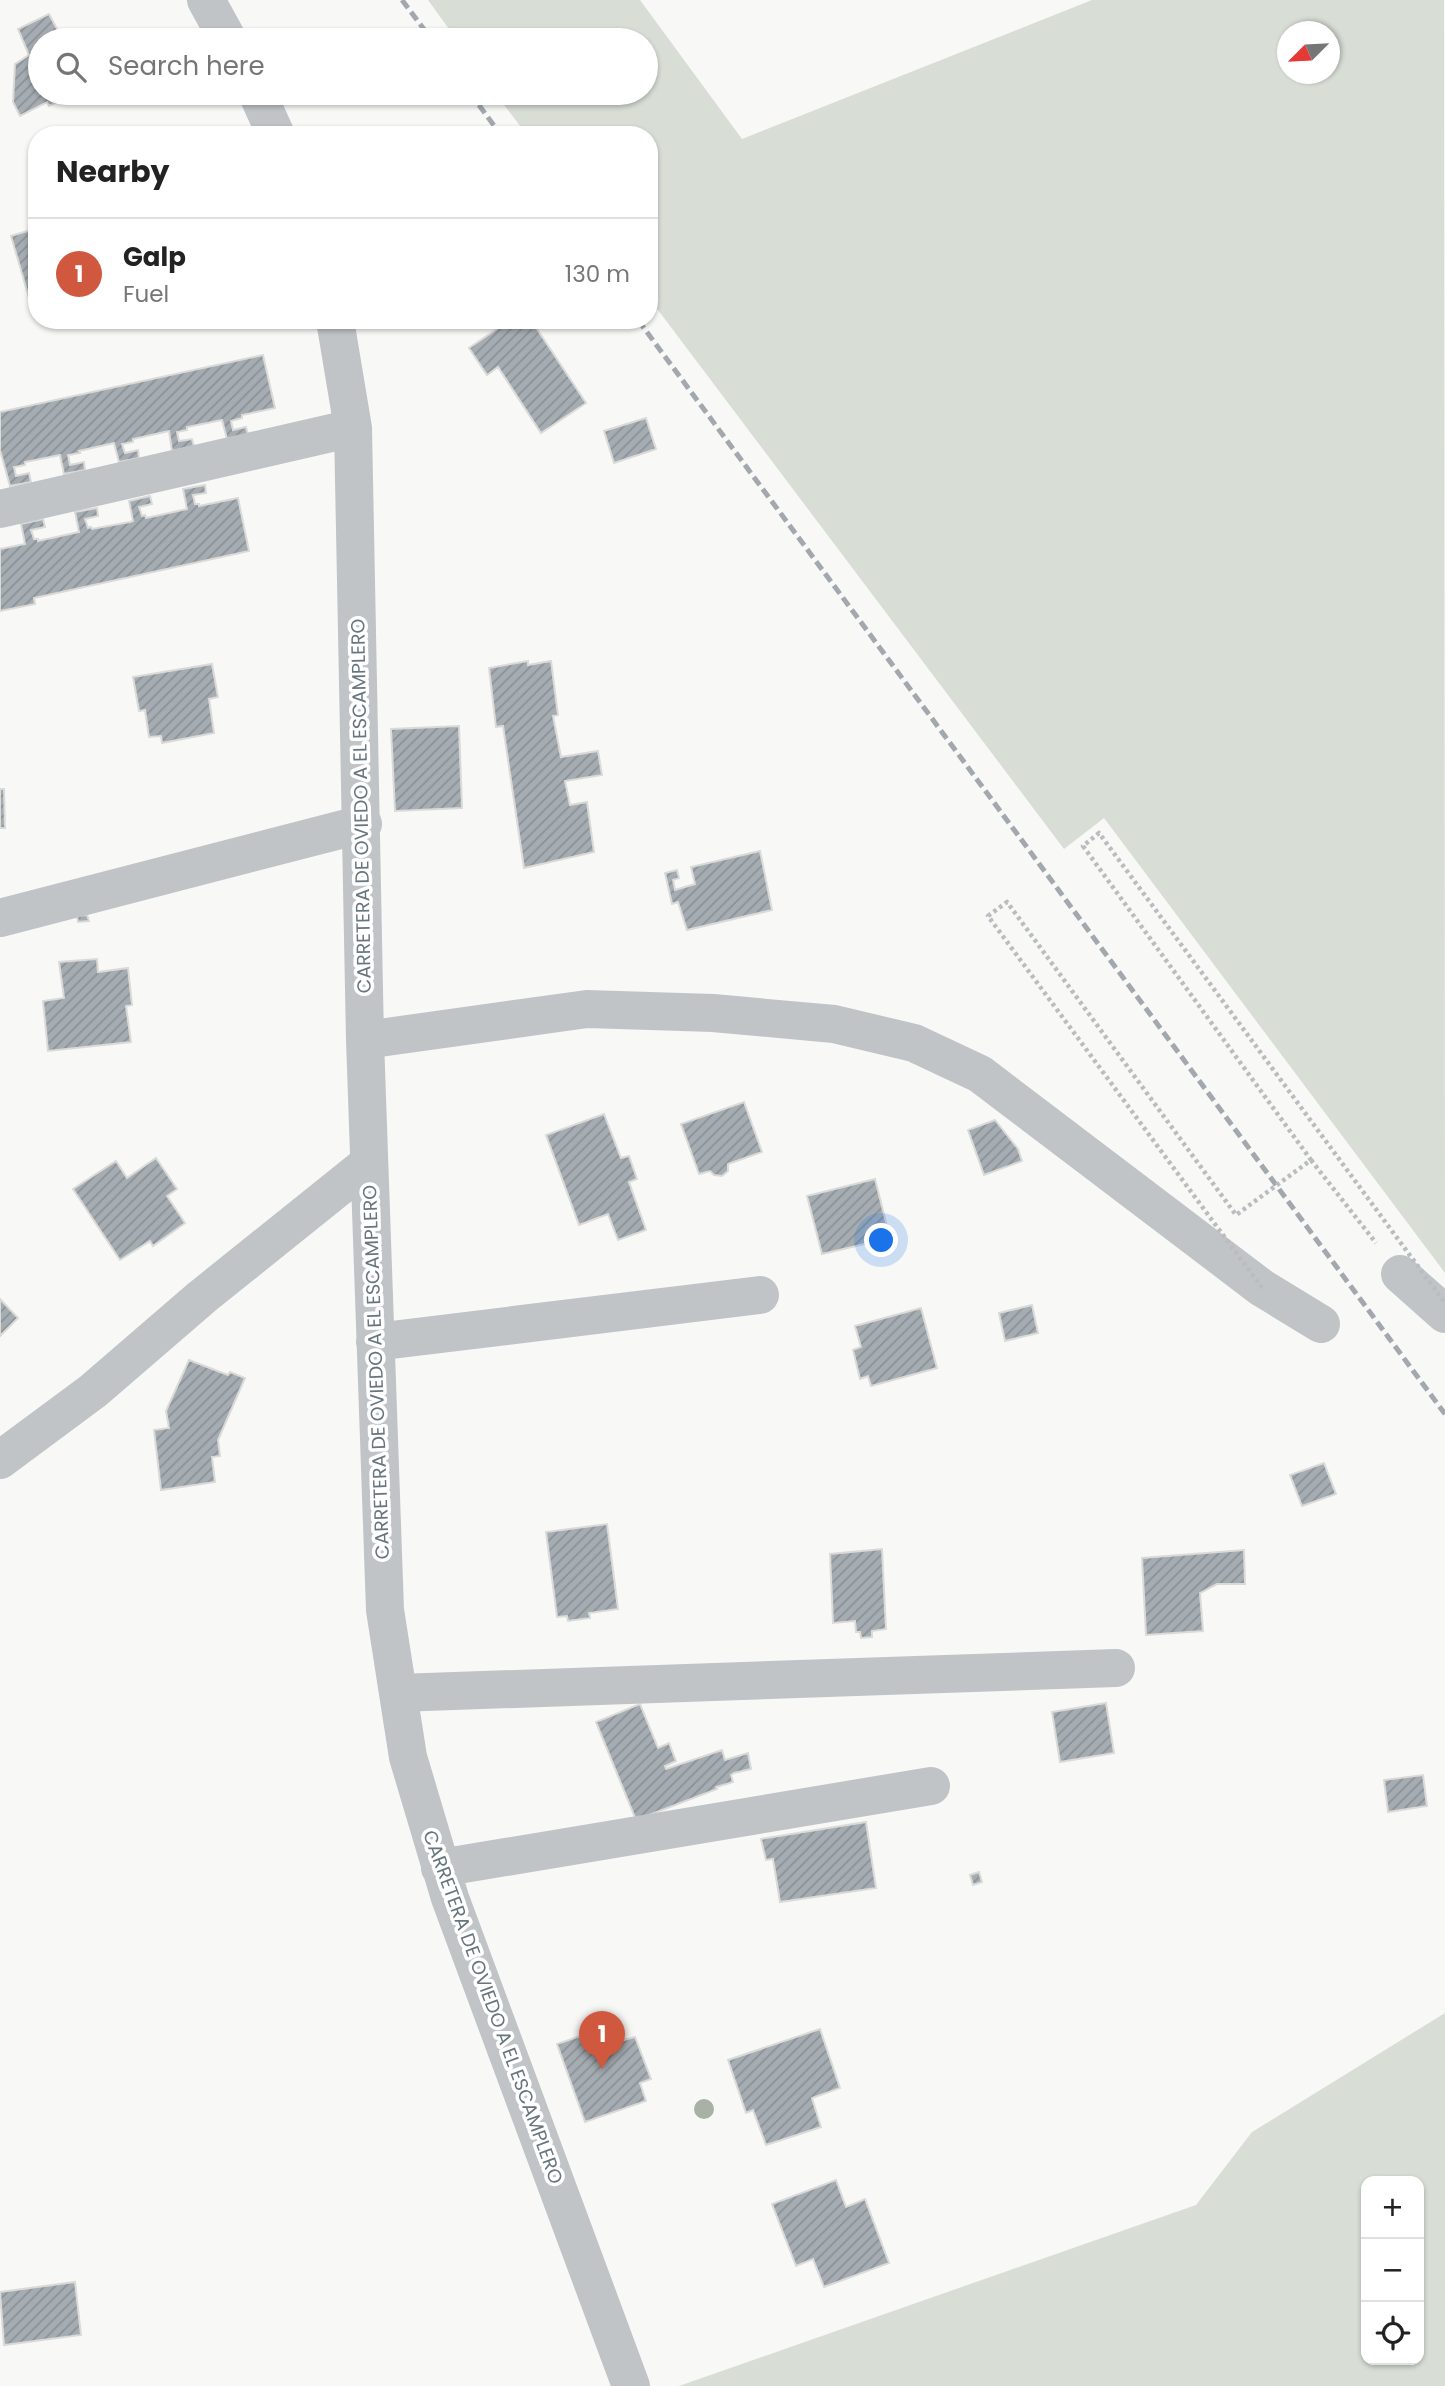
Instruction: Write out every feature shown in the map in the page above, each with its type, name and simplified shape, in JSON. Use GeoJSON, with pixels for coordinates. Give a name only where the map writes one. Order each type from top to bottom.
{"type":"FeatureCollection","features":[{"type":"Feature","properties":{"kind":"street"},"geometry":{"type":"LineString","coordinates":[[206,0],[221,28]]}},
{"type":"Feature","properties":{"kind":"street"},"geometry":{"type":"LineString","coordinates":[[262,105],[272,126]]}},
{"type":"Feature","properties":{"kind":"street","name":"CARRETERA DE OVIEDO A EL ESCAMPLERO"},"geometry":{"type":"LineString","coordinates":[[336,329],[353,428],[363,824],[365,1040],[385,1610],[408,1757],[440,1868],[631,2386]]}},
{"type":"Feature","properties":{"kind":"street"},"geometry":{"type":"LineString","coordinates":[[0,509],[353,428]]}},
{"type":"Feature","properties":{"kind":"street"},"geometry":{"type":"LineString","coordinates":[[0,918],[363,824]]}},
{"type":"Feature","properties":{"kind":"street"},"geometry":{"type":"LineString","coordinates":[[365,1040],[587,1009],[713,1013],[834,1024],[914,1044],[981,1074],[1262,1288],[1321,1324]]}},
{"type":"Feature","properties":{"kind":"street"},"geometry":{"type":"LineString","coordinates":[[0,1460],[93,1391],[202,1297],[369,1163]]}},
{"type":"Feature","properties":{"kind":"street"},"geometry":{"type":"LineString","coordinates":[[1400,1274],[1445,1314]]}},
{"type":"Feature","properties":{"kind":"street"},"geometry":{"type":"LineString","coordinates":[[375,1342],[760,1295]]}},
{"type":"Feature","properties":{"kind":"street"},"geometry":{"type":"LineString","coordinates":[[398,1693],[1116,1668]]}},
{"type":"Feature","properties":{"kind":"street"},"geometry":{"type":"LineString","coordinates":[[440,1868],[931,1786]]}},
{"type":"Feature","properties":{"kind":"path"},"geometry":{"type":"LineString","coordinates":[[1400,1274],[1311,1160],[1083,846],[1099,833],[1445,1303]]}},
{"type":"Feature","properties":{"kind":"path"},"geometry":{"type":"LineString","coordinates":[[1262,1288],[988,916],[1007,902],[1236,1215],[1311,1160]]}},
{"type":"Feature","properties":{"kind":"shaded area"},"geometry":{"type":"Polygon","coordinates":[[[428,0],[640,0],[742,139],[1092,0],[1444,0],[1445,1273],[1104,818],[1064,849],[658,310],[658,126],[520,126],[504,105],[658,105],[658,28],[448,28],[428,0]]]}},
{"type":"Feature","properties":{"kind":"shaded area"},"geometry":{"type":"Polygon","coordinates":[[[1445,2013],[1445,2386],[679,2386],[1196,2205],[1252,2132],[1445,2013]]]}},
{"type":"Feature","properties":{"kind":"building"},"geometry":{"type":"Polygon","coordinates":[[[49,14],[57,28],[28,28],[28,53],[18,29],[49,14]]]}},
{"type":"Feature","properties":{"kind":"building"},"geometry":{"type":"Polygon","coordinates":[[[28,56],[28,105],[41,105],[20,116],[13,102],[15,64],[28,56]]]}},
{"type":"Feature","properties":{"kind":"building"},"geometry":{"type":"Polygon","coordinates":[[[28,231],[28,294],[11,236],[28,231]]]}},
{"type":"Feature","properties":{"kind":"building"},"geometry":{"type":"Polygon","coordinates":[[[497,329],[537,329],[586,403],[541,433],[498,367],[487,375],[469,348],[497,329]]]}},
{"type":"Feature","properties":{"kind":"building"},"geometry":{"type":"Polygon","coordinates":[[[263,355],[275,408],[242,415],[242,418],[231,421],[233,430],[246,427],[248,435],[227,439],[222,420],[187,427],[187,430],[177,432],[179,441],[192,439],[194,446],[172,451],[169,431],[122,444],[125,453],[138,450],[139,458],[119,462],[114,443],[68,455],[70,465],[84,462],[85,470],[64,474],[60,455],[25,462],[25,465],[14,467],[16,476],[29,473],[31,482],[10,486],[0,450],[0,412],[263,355]]]}},
{"type":"Feature","properties":{"kind":"building"},"geometry":{"type":"Polygon","coordinates":[[[646,418],[656,449],[614,463],[604,431],[646,418]]]}},
{"type":"Feature","properties":{"kind":"building"},"geometry":{"type":"Polygon","coordinates":[[[205,485],[206,493],[193,495],[195,504],[199,506],[238,498],[249,551],[34,598],[35,604],[0,611],[0,549],[25,544],[21,524],[43,519],[45,527],[31,530],[34,539],[38,541],[79,532],[75,512],[97,508],[98,516],[85,519],[88,528],[92,529],[130,522],[133,521],[129,501],[150,496],[152,504],[139,507],[142,516],[145,515],[146,518],[187,509],[183,489],[205,485]]]}},
{"type":"Feature","properties":{"kind":"building"},"geometry":{"type":"Polygon","coordinates":[[[528,661],[528,665],[551,661],[558,715],[553,716],[561,757],[598,751],[602,775],[565,781],[570,805],[587,802],[594,852],[524,868],[503,726],[496,727],[489,668],[528,661]]]}},
{"type":"Feature","properties":{"kind":"building"},"geometry":{"type":"Polygon","coordinates":[[[212,664],[218,697],[209,699],[214,733],[162,743],[161,736],[149,737],[145,710],[139,711],[133,677],[212,664]]]}},
{"type":"Feature","properties":{"kind":"building"},"geometry":{"type":"Polygon","coordinates":[[[459,726],[462,808],[395,811],[391,729],[459,726]]]}},
{"type":"Feature","properties":{"kind":"building"},"geometry":{"type":"Polygon","coordinates":[[[0,789],[4,789],[5,828],[0,828],[0,789]]]}},
{"type":"Feature","properties":{"kind":"building"},"geometry":{"type":"Polygon","coordinates":[[[760,851],[772,910],[687,930],[678,902],[672,904],[665,873],[677,870],[679,878],[673,880],[675,890],[695,884],[691,867],[760,851]]]}},
{"type":"Feature","properties":{"kind":"building"},"geometry":{"type":"Polygon","coordinates":[[[87,915],[89,921],[78,922],[77,916],[87,915]]]}},
{"type":"Feature","properties":{"kind":"building"},"geometry":{"type":"Polygon","coordinates":[[[97,959],[98,972],[128,968],[132,1005],[126,1006],[131,1042],[48,1051],[43,1001],[64,998],[59,962],[97,959]]]}},
{"type":"Feature","properties":{"kind":"building"},"geometry":{"type":"Polygon","coordinates":[[[744,1102],[762,1152],[728,1164],[728,1171],[722,1176],[714,1175],[710,1171],[699,1174],[681,1124],[744,1102]]]}},
{"type":"Feature","properties":{"kind":"building"},"geometry":{"type":"Polygon","coordinates":[[[604,1114],[621,1158],[629,1156],[637,1179],[629,1182],[646,1230],[618,1240],[608,1214],[579,1225],[546,1135],[604,1114]]]}},
{"type":"Feature","properties":{"kind":"building"},"geometry":{"type":"Polygon","coordinates":[[[995,1120],[1018,1149],[1022,1161],[984,1175],[968,1130],[995,1120]]]}},
{"type":"Feature","properties":{"kind":"building"},"geometry":{"type":"Polygon","coordinates":[[[156,1158],[177,1189],[167,1196],[185,1223],[153,1246],[150,1241],[120,1260],[73,1189],[116,1161],[127,1178],[156,1158]]]}},
{"type":"Feature","properties":{"kind":"building"},"geometry":{"type":"Polygon","coordinates":[[[875,1179],[890,1238],[822,1254],[807,1196],[875,1179]]]}},
{"type":"Feature","properties":{"kind":"building"},"geometry":{"type":"Polygon","coordinates":[[[0,1299],[18,1318],[0,1336],[0,1299]]]}},
{"type":"Feature","properties":{"kind":"building"},"geometry":{"type":"Polygon","coordinates":[[[1032,1305],[1038,1333],[1005,1341],[999,1313],[1032,1305]]]}},
{"type":"Feature","properties":{"kind":"building"},"geometry":{"type":"Polygon","coordinates":[[[921,1308],[937,1368],[871,1386],[868,1376],[860,1379],[853,1350],[861,1347],[855,1326],[921,1308]]]}},
{"type":"Feature","properties":{"kind":"building"},"geometry":{"type":"Polygon","coordinates":[[[189,1360],[228,1375],[230,1372],[245,1378],[218,1440],[220,1456],[212,1457],[215,1482],[161,1490],[154,1430],[169,1428],[166,1411],[189,1360]]]}},
{"type":"Feature","properties":{"kind":"building"},"geometry":{"type":"Polygon","coordinates":[[[1324,1463],[1336,1494],[1302,1506],[1290,1475],[1324,1463]]]}},
{"type":"Feature","properties":{"kind":"building"},"geometry":{"type":"Polygon","coordinates":[[[607,1524],[618,1609],[589,1613],[590,1618],[568,1621],[567,1616],[557,1617],[546,1532],[607,1524]]]}},
{"type":"Feature","properties":{"kind":"building"},"geometry":{"type":"Polygon","coordinates":[[[882,1549],[886,1629],[872,1631],[872,1637],[861,1638],[860,1632],[856,1632],[855,1621],[833,1623],[830,1554],[882,1549]]]}},
{"type":"Feature","properties":{"kind":"building"},"geometry":{"type":"Polygon","coordinates":[[[1244,1550],[1245,1584],[1217,1584],[1200,1593],[1203,1631],[1146,1635],[1142,1558],[1244,1550]]]}},
{"type":"Feature","properties":{"kind":"building"},"geometry":{"type":"Polygon","coordinates":[[[1106,1703],[1114,1753],[1060,1762],[1052,1712],[1106,1703]]]}},
{"type":"Feature","properties":{"kind":"building"},"geometry":{"type":"Polygon","coordinates":[[[640,1704],[658,1748],[669,1743],[676,1761],[665,1766],[666,1769],[722,1750],[725,1760],[748,1753],[751,1769],[731,1775],[733,1782],[636,1820],[596,1722],[640,1704]]]}},
{"type":"Feature","properties":{"kind":"building"},"geometry":{"type":"Polygon","coordinates":[[[1423,1775],[1427,1806],[1388,1812],[1384,1780],[1423,1775]]]}},
{"type":"Feature","properties":{"kind":"building"},"geometry":{"type":"Polygon","coordinates":[[[866,1822],[876,1888],[780,1902],[773,1859],[766,1860],[761,1839],[866,1822]]]}},
{"type":"Feature","properties":{"kind":"building"},"geometry":{"type":"Polygon","coordinates":[[[979,1872],[982,1882],[973,1885],[970,1875],[979,1872]]]}},
{"type":"Feature","properties":{"kind":"building"},"geometry":{"type":"Polygon","coordinates":[[[618,2023],[624,2040],[635,2037],[651,2079],[640,2083],[646,2101],[585,2122],[557,2044],[618,2023]]]}},
{"type":"Feature","properties":{"kind":"building"},"geometry":{"type":"Polygon","coordinates":[[[820,2029],[840,2088],[812,2098],[821,2127],[766,2145],[753,2110],[746,2113],[728,2060],[820,2029]]]}},
{"type":"Feature","properties":{"kind":"building"},"geometry":{"type":"Polygon","coordinates":[[[836,2180],[846,2207],[865,2199],[889,2263],[824,2287],[813,2259],[796,2266],[772,2204],[836,2180]]]}},
{"type":"Feature","properties":{"kind":"building"},"geometry":{"type":"Polygon","coordinates":[[[75,2282],[81,2335],[4,2345],[0,2292],[75,2282]]]}},
{"type":"Feature","properties":{"kind":"railway"},"geometry":{"type":"LineString","coordinates":[[402,0],[423,28]]}},
{"type":"Feature","properties":{"kind":"railway"},"geometry":{"type":"LineString","coordinates":[[479,105],[494,126]]}},
{"type":"Feature","properties":{"kind":"railway"},"geometry":{"type":"LineString","coordinates":[[645,329],[1445,1414]]}},
{"type":"Feature","properties":{"kind":"place","name":"Galp"},"geometry":{"type":"Point","coordinates":[602,2069]}}]}
